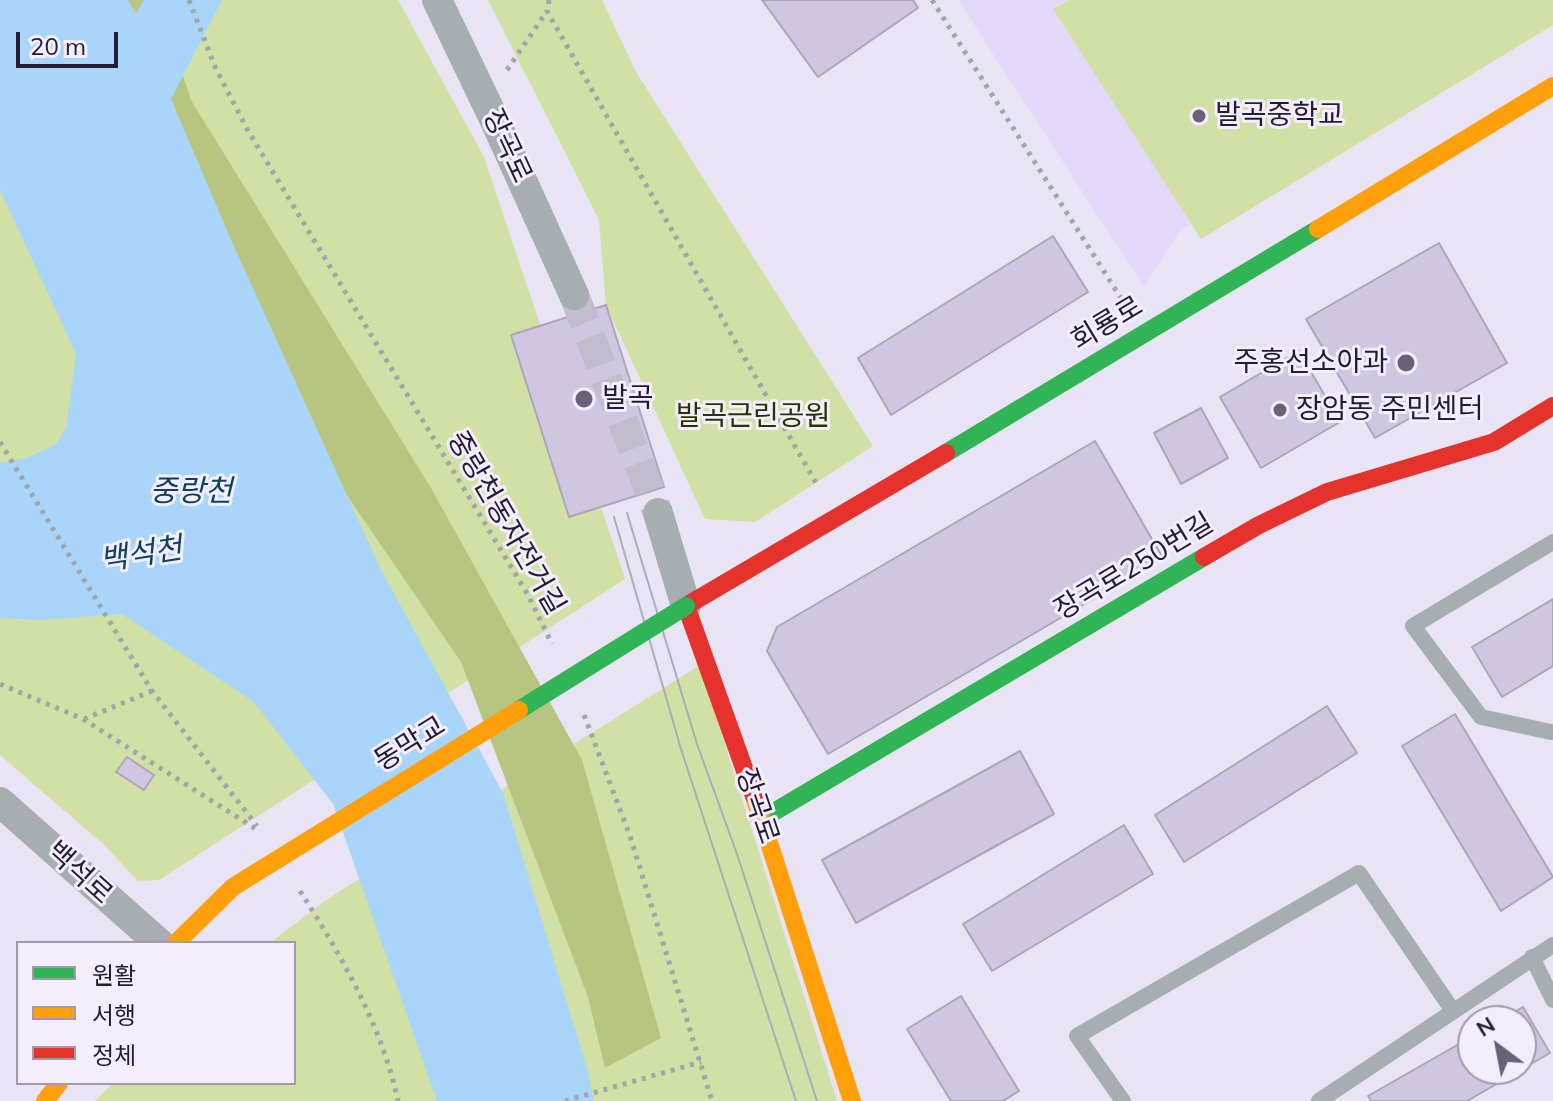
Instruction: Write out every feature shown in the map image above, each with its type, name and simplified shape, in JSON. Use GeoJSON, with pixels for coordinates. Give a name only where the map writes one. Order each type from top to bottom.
{"type":"FeatureCollection","features":[{"type":"Feature","properties":{"kind":"street","name":"장곡로"},"geometry":{"type":"LineString","coordinates":[[437,0],[574,295]]}},
{"type":"Feature","properties":{"kind":"street","name":"회룡로"},"geometry":{"type":"LineString","coordinates":[[686,606],[1552,90]]}},
{"type":"Feature","properties":{"kind":"street","name":"장곡로250번길"},"geometry":{"type":"LineString","coordinates":[[762,819],[1259,525],[1327,492],[1494,442],[1553,406]]}},
{"type":"Feature","properties":{"kind":"street","name":"장곡로"},"geometry":{"type":"LineString","coordinates":[[658,513],[686,606],[762,819],[852,1101]]}},
{"type":"Feature","properties":{"kind":"street","name":"동막교"},"geometry":{"type":"LineString","coordinates":[[178,941],[233,887],[686,606]]}},
{"type":"Feature","properties":{"kind":"street","name":"백석로"},"geometry":{"type":"LineString","coordinates":[[0,802],[157,941]]}},
{"type":"Feature","properties":{"kind":"street"},"geometry":{"type":"LineString","coordinates":[[45,1101],[57,1085]]}},
{"type":"Feature","properties":{"kind":"lane"},"geometry":{"type":"LineString","coordinates":[[1552,732],[1481,717],[1413,626],[1553,542]]}},
{"type":"Feature","properties":{"kind":"lane"},"geometry":{"type":"LineString","coordinates":[[1123,1101],[1077,1036],[1359,873],[1453,1011]]}},
{"type":"Feature","properties":{"kind":"lane"},"geometry":{"type":"LineString","coordinates":[[1319,1101],[1553,945]]}},
{"type":"Feature","properties":{"kind":"lane"},"geometry":{"type":"LineString","coordinates":[[1532,957],[1553,1000]]}},
{"type":"Feature","properties":{"kind":"path","name":"중랑천동자전거길"},"geometry":{"type":"LineString","coordinates":[[189,0],[215,67],[247,129],[528,595],[553,645]]}},
{"type":"Feature","properties":{"kind":"path"},"geometry":{"type":"LineString","coordinates":[[486,101],[547,11],[549,0]]}},
{"type":"Feature","properties":{"kind":"path"},"geometry":{"type":"LineString","coordinates":[[932,0],[1145,335]]}},
{"type":"Feature","properties":{"kind":"path"},"geometry":{"type":"LineString","coordinates":[[547,11],[835,516]]}},
{"type":"Feature","properties":{"kind":"path"},"geometry":{"type":"LineString","coordinates":[[0,442],[126,652]]}},
{"type":"Feature","properties":{"kind":"path"},"geometry":{"type":"LineString","coordinates":[[0,684],[83,719],[263,833]]}},
{"type":"Feature","properties":{"kind":"path"},"geometry":{"type":"LineString","coordinates":[[83,719],[152,691]]}},
{"type":"Feature","properties":{"kind":"path"},"geometry":{"type":"LineString","coordinates":[[582,711],[630,836],[712,1101]]}},
{"type":"Feature","properties":{"kind":"path"},"geometry":{"type":"LineString","coordinates":[[565,1101],[701,1062]]}},
{"type":"Feature","properties":{"kind":"shaded area","name":"발곡중학교"},"geometry":{"type":"Polygon","coordinates":[[[958,0],[1551,0],[1179,232],[1144,287],[958,0]]]}},
{"type":"Feature","properties":{"kind":"green space"},"geometry":{"type":"Polygon","coordinates":[[[0,0],[398,0],[484,157],[625,579],[159,880],[138,881],[103,844],[0,755],[0,0]]]}},
{"type":"Feature","properties":{"kind":"green space"},"geometry":{"type":"Polygon","coordinates":[[[120,0],[156,0],[192,102],[431,488],[582,760],[661,1038],[605,1068],[588,997],[461,662],[233,329],[120,0]]]}},
{"type":"Feature","properties":{"kind":"green space","name":"발곡근린공원"},"geometry":{"type":"Polygon","coordinates":[[[488,0],[602,0],[636,72],[873,446],[755,522],[705,519],[606,305],[599,220],[488,0]]]}},
{"type":"Feature","properties":{"kind":"green space","name":"발곡중학교"},"geometry":{"type":"Polygon","coordinates":[[[1069,0],[1553,0],[1553,25],[1201,239],[1053,9],[1069,0]]]}},
{"type":"Feature","properties":{"kind":"green space"},"geometry":{"type":"Polygon","coordinates":[[[700,665],[837,1101],[95,1101],[111,1085],[296,1085],[296,941],[273,941],[329,898],[700,665]]]}},
{"type":"Feature","properties":{"kind":"water","name":"중랑천"},"geometry":{"type":"Polygon","coordinates":[[[0,0],[128,0],[136,14],[144,0],[222,0],[171,99],[232,242],[380,568],[503,793],[588,1072],[594,1101],[437,1101],[333,804],[254,702],[122,614],[41,620],[0,618],[0,463],[27,458],[56,444],[66,429],[76,354],[0,190],[0,0]]]}},
{"type":"Feature","properties":{"kind":"building"},"geometry":{"type":"Polygon","coordinates":[[[762,0],[913,0],[918,8],[818,77],[762,0]]]}},
{"type":"Feature","properties":{"kind":"building"},"geometry":{"type":"Polygon","coordinates":[[[1053,236],[1088,292],[891,415],[858,358],[1053,236]]]}},
{"type":"Feature","properties":{"kind":"building"},"geometry":{"type":"Polygon","coordinates":[[[1439,243],[1507,363],[1375,438],[1306,319],[1439,243]]]}},
{"type":"Feature","properties":{"kind":"building"},"geometry":{"type":"Polygon","coordinates":[[[606,305],[664,487],[569,517],[511,335],[606,305]]]}},
{"type":"Feature","properties":{"kind":"building","name":"장암동 주민센터"},"geometry":{"type":"Polygon","coordinates":[[[1299,351],[1340,422],[1261,468],[1220,397],[1299,351]]]}},
{"type":"Feature","properties":{"kind":"building"},"geometry":{"type":"Polygon","coordinates":[[[1201,408],[1228,458],[1181,484],[1154,433],[1201,408]]]}},
{"type":"Feature","properties":{"kind":"building"},"geometry":{"type":"Polygon","coordinates":[[[1095,441],[1163,558],[828,754],[767,651],[777,627],[1095,441]]]}},
{"type":"Feature","properties":{"kind":"building"},"geometry":{"type":"Polygon","coordinates":[[[1553,599],[1553,666],[1502,697],[1472,647],[1553,599]]]}},
{"type":"Feature","properties":{"kind":"building"},"geometry":{"type":"Polygon","coordinates":[[[1327,706],[1357,753],[1184,862],[1155,815],[1327,706]]]}},
{"type":"Feature","properties":{"kind":"building"},"geometry":{"type":"Polygon","coordinates":[[[1455,714],[1553,877],[1501,911],[1402,746],[1455,714]]]}},
{"type":"Feature","properties":{"kind":"building"},"geometry":{"type":"Polygon","coordinates":[[[1020,751],[1054,814],[856,923],[822,860],[1020,751]]]}},
{"type":"Feature","properties":{"kind":"building"},"geometry":{"type":"Polygon","coordinates":[[[127,757],[154,775],[144,790],[116,772],[127,757]]]}},
{"type":"Feature","properties":{"kind":"building"},"geometry":{"type":"Polygon","coordinates":[[[1124,825],[1153,874],[992,971],[963,924],[1124,825]]]}},
{"type":"Feature","properties":{"kind":"building"},"geometry":{"type":"Polygon","coordinates":[[[961,996],[1019,1091],[1003,1101],[951,1101],[907,1029],[961,996]]]}},
{"type":"Feature","properties":{"kind":"building"},"geometry":{"type":"Polygon","coordinates":[[[1537,1031],[1550,1053],[1537,1061],[1537,1031]]]}},
{"type":"Feature","properties":{"kind":"building"},"geometry":{"type":"Polygon","coordinates":[[[1457,1045],[1457,1085],[1495,1085],[1467,1101],[1371,1101],[1368,1096],[1457,1045]]]}},
{"type":"Feature","properties":{"kind":"tunnel"},"geometry":{"type":"LineString","coordinates":[[574,295],[658,513]]}},
{"type":"Feature","properties":{"kind":"tram line"},"geometry":{"type":"LineString","coordinates":[[627,513],[697,744],[737,854],[817,1101]]}},
{"type":"Feature","properties":{"kind":"tram line"},"geometry":{"type":"LineString","coordinates":[[614,517],[681,749],[796,1101]]}},
{"type":"Feature","properties":{"kind":"traffic: fast"},"geometry":{"type":"LineString","coordinates":[[946,453],[1318,229]]}},
{"type":"Feature","properties":{"kind":"traffic: fast"},"geometry":{"type":"LineString","coordinates":[[762,819],[1204,557]]}},
{"type":"Feature","properties":{"kind":"traffic: fast"},"geometry":{"type":"LineString","coordinates":[[519,710],[686,606]]}},
{"type":"Feature","properties":{"kind":"traffic: slow"},"geometry":{"type":"LineString","coordinates":[[1318,229],[1553,86]]}},
{"type":"Feature","properties":{"kind":"traffic: slow"},"geometry":{"type":"LineString","coordinates":[[178,941],[233,887],[519,710]]}},
{"type":"Feature","properties":{"kind":"traffic: slow"},"geometry":{"type":"LineString","coordinates":[[754,796],[852,1101]]}},
{"type":"Feature","properties":{"kind":"traffic: slow"},"geometry":{"type":"LineString","coordinates":[[45,1101],[57,1085]]}},
{"type":"Feature","properties":{"kind":"traffic: jam"},"geometry":{"type":"LineString","coordinates":[[1204,557],[1259,525],[1327,492],[1494,442],[1553,406]]}},
{"type":"Feature","properties":{"kind":"traffic: jam"},"geometry":{"type":"LineString","coordinates":[[754,796],[686,606],[946,453]]}},
{"type":"Feature","properties":{"kind":"place","name":"발곡중학교"},"geometry":{"type":"Point","coordinates":[1199,116]}},
{"type":"Feature","properties":{"kind":"place","name":"주홍선소아과"},"geometry":{"type":"Point","coordinates":[1406,363]}},
{"type":"Feature","properties":{"kind":"place","name":"발곡"},"geometry":{"type":"Point","coordinates":[584,399]}},
{"type":"Feature","properties":{"kind":"place","name":"장암동 주민센터"},"geometry":{"type":"Point","coordinates":[1280,410]}},
{"type":"Feature","properties":{"kind":"water label","name":"백석천"},"geometry":{"type":"Point","coordinates":[141,555]}}]}
